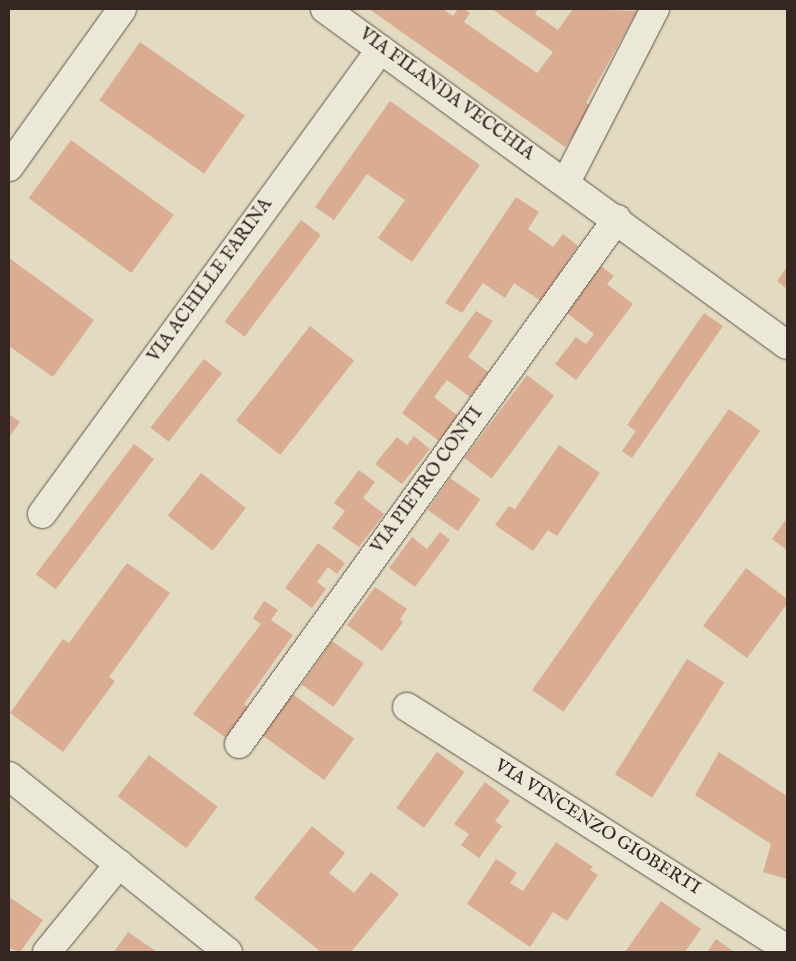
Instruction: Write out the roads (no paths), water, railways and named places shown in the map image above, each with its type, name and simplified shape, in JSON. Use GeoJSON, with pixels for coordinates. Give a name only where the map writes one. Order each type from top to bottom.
{"type":"FeatureCollection","features":[{"type":"Feature","properties":{"kind":"street"},"geometry":{"type":"LineString","coordinates":[[9,167],[122,9]]}},
{"type":"Feature","properties":{"kind":"street","name":"VIA FILANDA VECCHIA"},"geometry":{"type":"LineString","coordinates":[[325,9],[617,219],[787,345]]}},
{"type":"Feature","properties":{"kind":"street"},"geometry":{"type":"LineString","coordinates":[[566,182],[655,9]]}},
{"type":"Feature","properties":{"kind":"street","name":"VIA ACHILLE FARINA"},"geometry":{"type":"LineString","coordinates":[[42,514],[380,49]]}},
{"type":"Feature","properties":{"kind":"street","name":"VIA PIETRO CONTI"},"geometry":{"type":"LineString","coordinates":[[239,744],[617,219]]}},
{"type":"Feature","properties":{"kind":"street","name":"VIA VINCENZO GIOBERTI"},"geometry":{"type":"LineString","coordinates":[[407,707],[787,949]]}},
{"type":"Feature","properties":{"kind":"street"},"geometry":{"type":"LineString","coordinates":[[9,776],[228,952]]}},
{"type":"Feature","properties":{"kind":"street"},"geometry":{"type":"LineString","coordinates":[[47,952],[119,864]]}}]}
